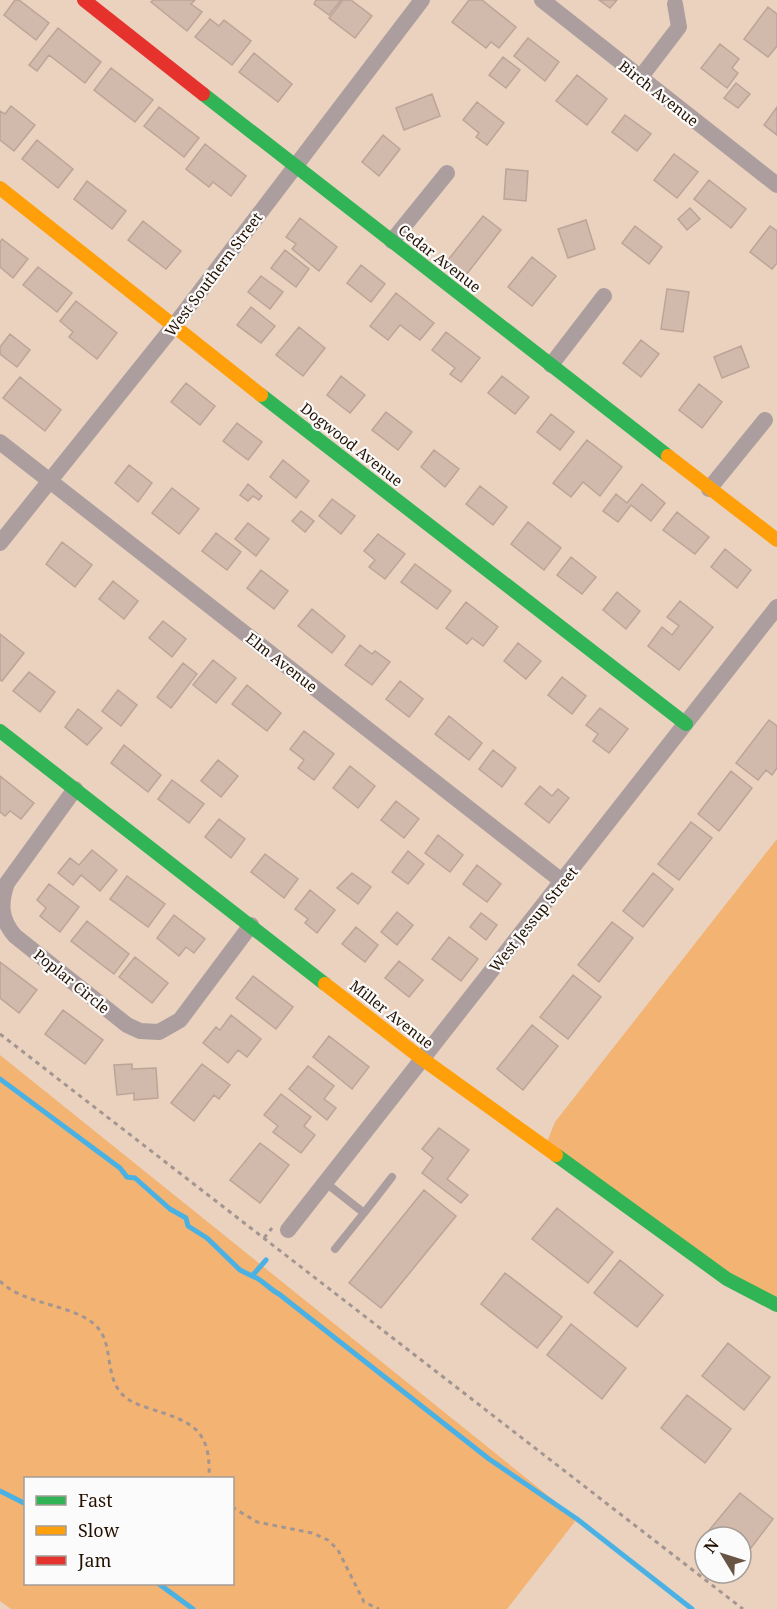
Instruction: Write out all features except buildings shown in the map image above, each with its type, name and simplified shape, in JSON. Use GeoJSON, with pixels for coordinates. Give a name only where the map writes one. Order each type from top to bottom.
{"type":"FeatureCollection","features":[{"type":"Feature","properties":{"kind":"street","name":"Cedar Avenue"},"geometry":{"type":"LineString","coordinates":[[84,0],[295,167],[777,540]]}},
{"type":"Feature","properties":{"kind":"street","name":"Birch Avenue"},"geometry":{"type":"LineString","coordinates":[[542,0],[777,185]]}},
{"type":"Feature","properties":{"kind":"street","name":"West Southern Street"},"geometry":{"type":"LineString","coordinates":[[0,543],[173,327],[418,1]]}},
{"type":"Feature","properties":{"kind":"street"},"geometry":{"type":"LineString","coordinates":[[640,78],[679,27],[675,4]]}},
{"type":"Feature","properties":{"kind":"street"},"geometry":{"type":"LineString","coordinates":[[392,241],[447,173]]}},
{"type":"Feature","properties":{"kind":"street","name":"Dogwood Avenue"},"geometry":{"type":"LineString","coordinates":[[0,188],[173,327],[686,724]]}},
{"type":"Feature","properties":{"kind":"street"},"geometry":{"type":"LineString","coordinates":[[551,365],[604,296]]}},
{"type":"Feature","properties":{"kind":"street"},"geometry":{"type":"LineString","coordinates":[[709,489],[765,420]]}},
{"type":"Feature","properties":{"kind":"street","name":"Elm Avenue"},"geometry":{"type":"LineString","coordinates":[[0,442],[563,882]]}},
{"type":"Feature","properties":{"kind":"street","name":"West Jessup Street"},"geometry":{"type":"LineString","coordinates":[[288,1230],[777,607]]}},
{"type":"Feature","properties":{"kind":"street","name":"Miller Avenue"},"geometry":{"type":"LineString","coordinates":[[0,731],[421,1058],[727,1279],[777,1305]]}},
{"type":"Feature","properties":{"kind":"street","name":"Poplar Circle"},"geometry":{"type":"LineString","coordinates":[[75,789],[7,883],[1,904],[2,917],[15,936],[127,1025],[140,1031],[159,1032],[180,1020],[251,925]]}},
{"type":"Feature","properties":{"kind":"lane"},"geometry":{"type":"LineString","coordinates":[[335,1249],[392,1177]]}},
{"type":"Feature","properties":{"kind":"lane"},"geometry":{"type":"LineString","coordinates":[[326,1183],[364,1213]]}},
{"type":"Feature","properties":{"kind":"path"},"geometry":{"type":"LineString","coordinates":[[0,1034],[743,1609]]}},
{"type":"Feature","properties":{"kind":"path"},"geometry":{"type":"LineString","coordinates":[[0,1281],[6,1288],[82,1317],[94,1324],[103,1335],[117,1388],[126,1399],[177,1418],[196,1429],[209,1450],[209,1477]]}},
{"type":"Feature","properties":{"kind":"path"},"geometry":{"type":"LineString","coordinates":[[234,1508],[257,1522],[312,1533],[328,1540],[347,1564],[364,1602],[379,1609]]}},
{"type":"Feature","properties":{"kind":"shaded area"},"geometry":{"type":"Polygon","coordinates":[[[777,839],[777,1305],[545,1147],[555,1122],[777,839]]]}},
{"type":"Feature","properties":{"kind":"shaded area"},"geometry":{"type":"Polygon","coordinates":[[[0,1055],[577,1519],[507,1609],[11,1609],[0,1601],[0,1055]]]}},
{"type":"Feature","properties":{"kind":"waterway"},"geometry":{"type":"LineString","coordinates":[[0,1079],[120,1168],[127,1177],[135,1178],[170,1209],[186,1218],[188,1226],[207,1238],[240,1270],[252,1276],[266,1260]]}},
{"type":"Feature","properties":{"kind":"waterway"},"geometry":{"type":"LineString","coordinates":[[252,1276],[279,1294],[489,1459],[577,1519],[692,1609]]}},
{"type":"Feature","properties":{"kind":"waterway"},"geometry":{"type":"LineString","coordinates":[[0,1491],[24,1503]]}},
{"type":"Feature","properties":{"kind":"waterway"},"geometry":{"type":"LineString","coordinates":[[160,1585],[193,1609]]}},
{"type":"Feature","properties":{"kind":"traffic: fast"},"geometry":{"type":"LineString","coordinates":[[203,94],[668,456]]}},
{"type":"Feature","properties":{"kind":"traffic: fast"},"geometry":{"type":"LineString","coordinates":[[261,395],[686,724]]}},
{"type":"Feature","properties":{"kind":"traffic: fast"},"geometry":{"type":"LineString","coordinates":[[0,731],[325,984]]}},
{"type":"Feature","properties":{"kind":"traffic: fast"},"geometry":{"type":"LineString","coordinates":[[556,1155],[727,1279],[777,1305]]}},
{"type":"Feature","properties":{"kind":"traffic: slow"},"geometry":{"type":"LineString","coordinates":[[0,188],[261,395]]}},
{"type":"Feature","properties":{"kind":"traffic: slow"},"geometry":{"type":"LineString","coordinates":[[668,456],[777,540]]}},
{"type":"Feature","properties":{"kind":"traffic: slow"},"geometry":{"type":"LineString","coordinates":[[325,984],[421,1058],[556,1155]]}},
{"type":"Feature","properties":{"kind":"traffic: jam"},"geometry":{"type":"LineString","coordinates":[[84,0],[203,94]]}}]}
